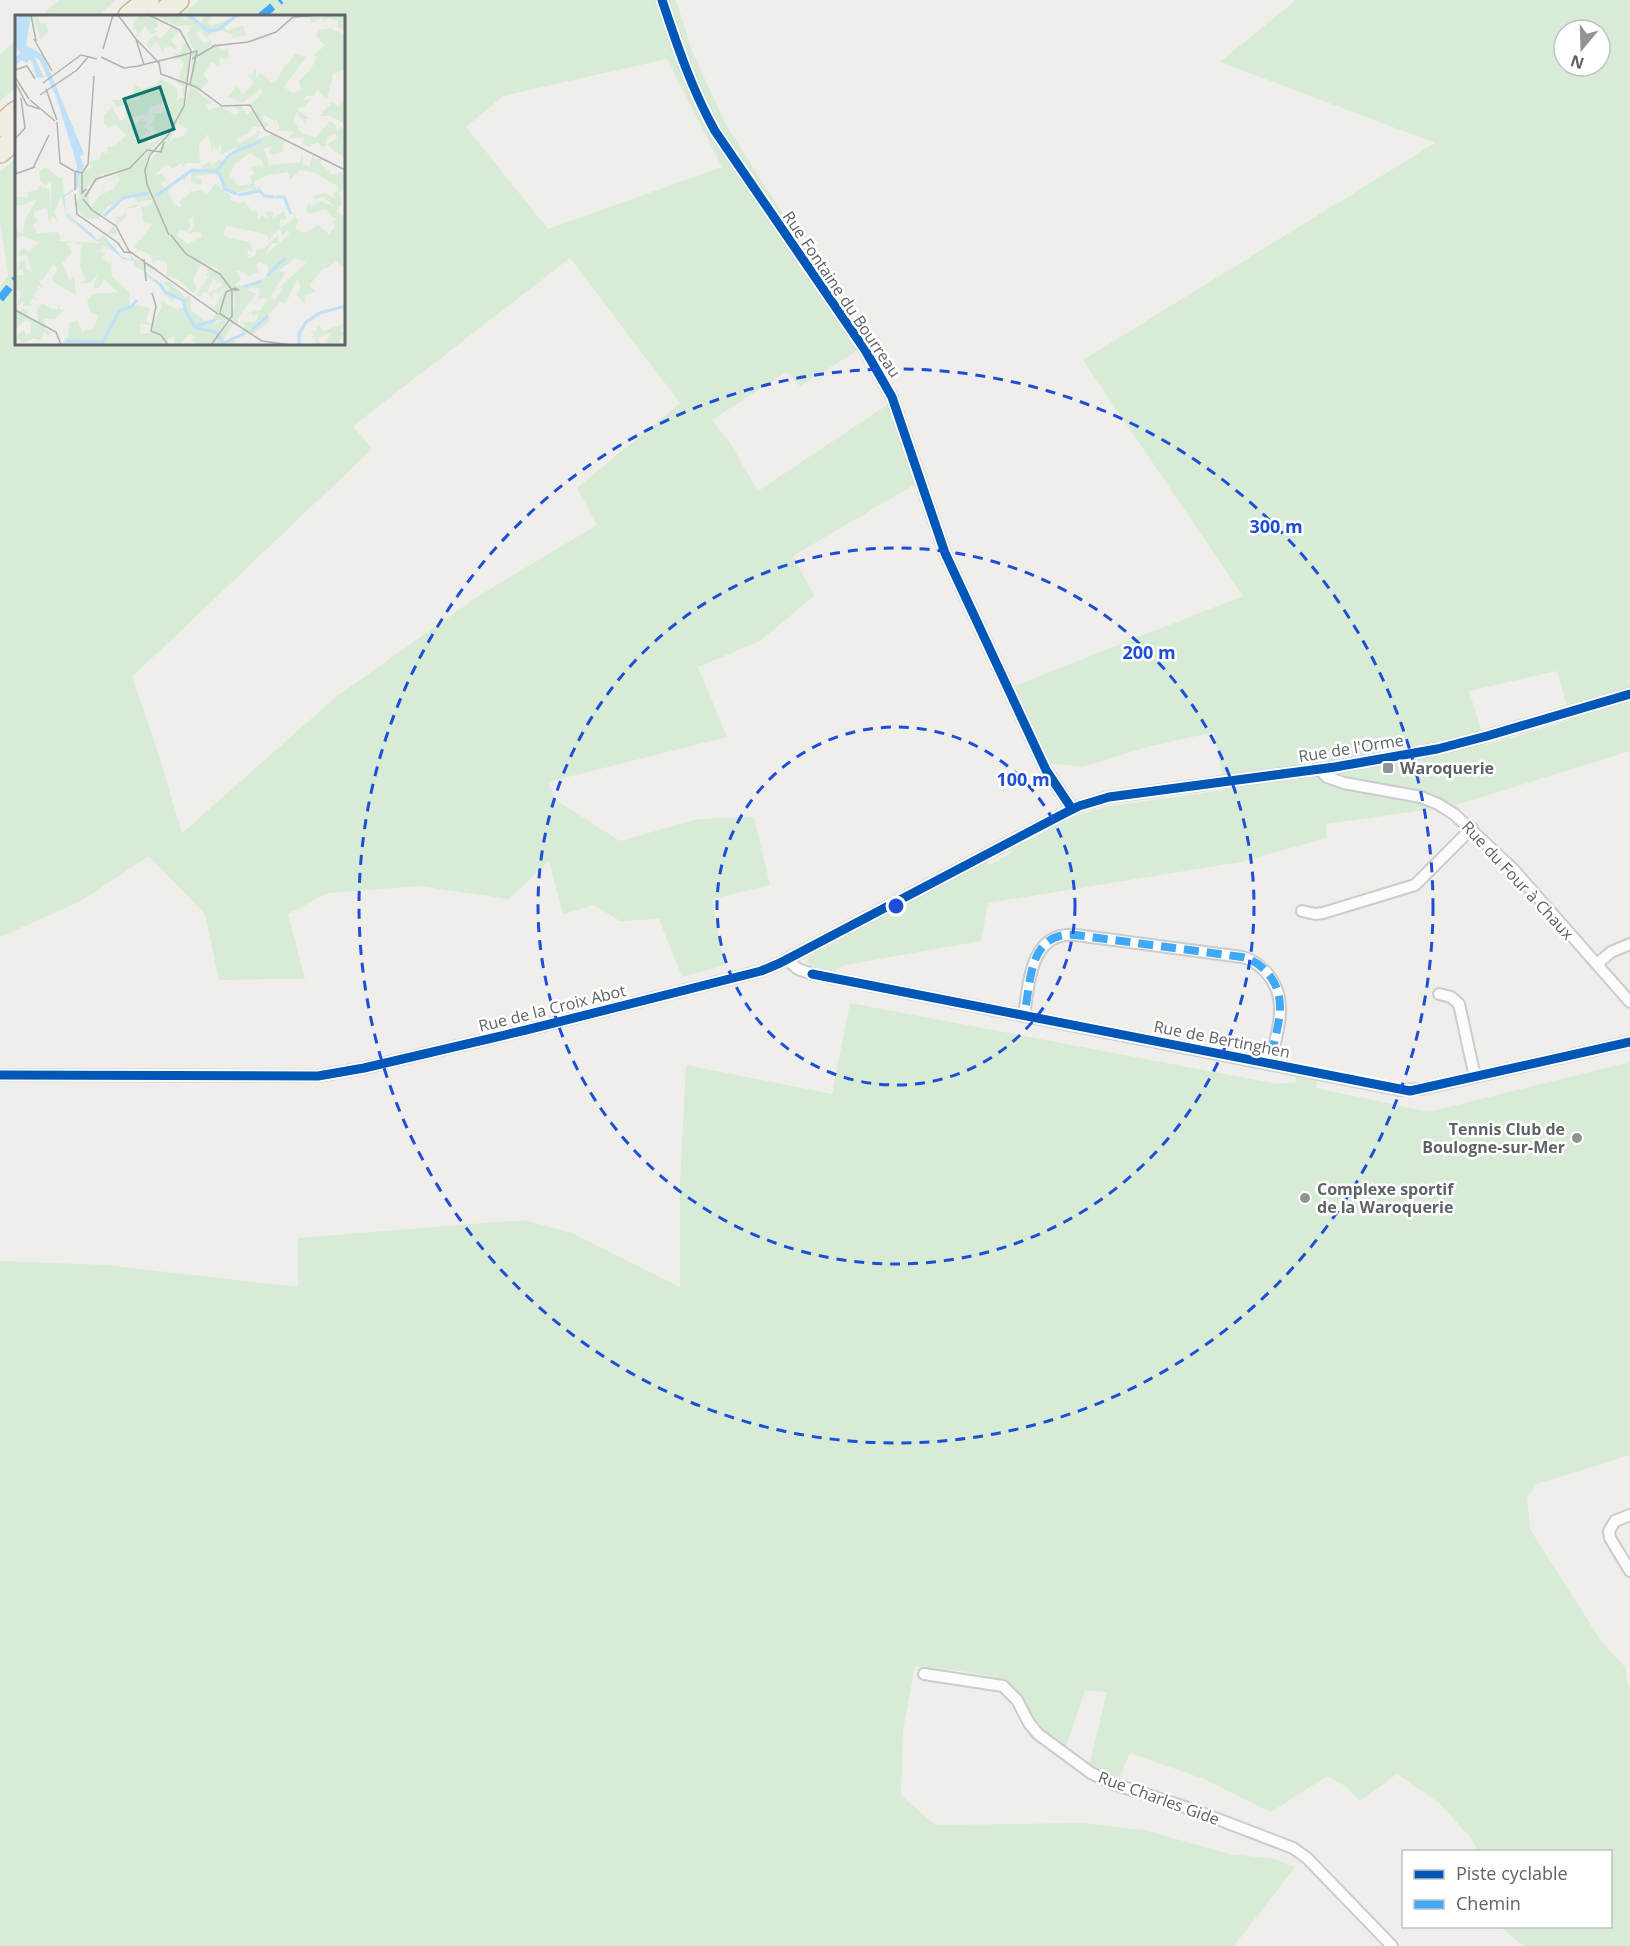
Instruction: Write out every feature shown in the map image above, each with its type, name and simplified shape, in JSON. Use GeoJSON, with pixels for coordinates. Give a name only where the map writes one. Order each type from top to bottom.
{"type":"FeatureCollection","features":[{"type":"Feature","properties":{"kind":"highway"},"geometry":{"type":"LineString","coordinates":[[130,15],[148,0]]}},
{"type":"Feature","properties":{"kind":"highway"},"geometry":{"type":"LineString","coordinates":[[160,15],[178,0]]}},
{"type":"Feature","properties":{"kind":"highway"},"geometry":{"type":"LineString","coordinates":[[0,126],[15,113]]}},
{"type":"Feature","properties":{"kind":"highway"},"geometry":{"type":"LineString","coordinates":[[0,152],[15,139]]}},
{"type":"Feature","properties":{"kind":"street","name":"Rue Fontaine du Bourreau"},"geometry":{"type":"LineString","coordinates":[[662,0],[688,74],[715,131],[865,350],[892,397],[945,553],[1046,770],[1071,809]]}},
{"type":"Feature","properties":{"kind":"street","name":"Rue de l'Orme"},"geometry":{"type":"LineString","coordinates":[[1071,809],[1109,797],[1319,769],[1461,744],[1630,694]]}},
{"type":"Feature","properties":{"kind":"street","name":"Rue du Four à Chaux"},"geometry":{"type":"LineString","coordinates":[[1319,769],[1324,776],[1344,783],[1427,799],[1449,810],[1472,828],[1513,869],[1630,1002]]}},
{"type":"Feature","properties":{"kind":"street","name":"Rue de la Croix Abot"},"geometry":{"type":"LineString","coordinates":[[0,1075],[293,1077],[336,1074],[756,973],[787,960],[1071,809]]}},
{"type":"Feature","properties":{"kind":"street"},"geometry":{"type":"LineString","coordinates":[[1302,911],[1323,913],[1415,885],[1472,828]]}},
{"type":"Feature","properties":{"kind":"street"},"geometry":{"type":"LineString","coordinates":[[1024,1016],[1035,958],[1044,945],[1061,935],[1071,934],[1242,957],[1263,969],[1274,982],[1281,999],[1270,1064]]}},
{"type":"Feature","properties":{"kind":"street"},"geometry":{"type":"LineString","coordinates":[[1597,964],[1611,952],[1630,944]]}},
{"type":"Feature","properties":{"kind":"street","name":"Rue de Bertinghen"},"geometry":{"type":"LineString","coordinates":[[787,960],[798,969],[812,974],[1410,1091],[1630,1042]]}},
{"type":"Feature","properties":{"kind":"street"},"geometry":{"type":"LineString","coordinates":[[1439,994],[1451,996],[1459,1004],[1475,1077]]}},
{"type":"Feature","properties":{"kind":"street"},"geometry":{"type":"LineString","coordinates":[[1630,1515],[1615,1521],[1609,1531],[1610,1538],[1630,1571]]}},
{"type":"Feature","properties":{"kind":"street","name":"Rue Charles Gide"},"geometry":{"type":"LineString","coordinates":[[924,1674],[1003,1686],[1017,1700],[1038,1734],[1091,1773],[1111,1783],[1194,1810],[1293,1848],[1307,1858],[1392,1945]]}},
{"type":"Feature","properties":{"kind":"green space"},"geometry":{"type":"Polygon","coordinates":[[[59,0],[116,0],[98,15],[42,15],[59,0]]]}},
{"type":"Feature","properties":{"kind":"green space"},"geometry":{"type":"Polygon","coordinates":[[[200,0],[676,0],[692,51],[726,125],[866,345],[800,386],[786,372],[712,420],[730,443],[758,491],[896,399],[917,456],[929,476],[793,556],[814,596],[760,641],[698,667],[727,737],[548,782],[556,800],[620,841],[698,819],[754,817],[770,885],[712,899],[724,965],[682,977],[659,919],[620,921],[594,905],[563,914],[549,861],[509,899],[419,886],[328,893],[288,914],[305,979],[219,980],[205,914],[149,856],[81,901],[0,937],[0,286],[8,276],[0,220],[0,172],[15,159],[15,345],[345,345],[345,15],[182,15],[200,0]],[[667,59],[503,96],[466,127],[548,229],[722,167],[667,59]],[[570,258],[353,426],[372,449],[132,677],[182,833],[336,697],[480,595],[597,525],[577,488],[680,403],[570,258]]]}},
{"type":"Feature","properties":{"kind":"green space"},"geometry":{"type":"Polygon","coordinates":[[[1296,0],[1630,0],[1630,751],[1453,806],[1326,824],[1327,838],[1240,862],[988,903],[981,941],[845,965],[831,973],[810,968],[807,958],[985,862],[989,865],[1010,854],[1013,848],[1076,816],[1104,807],[1225,790],[1214,732],[1147,747],[1082,767],[1047,763],[1015,686],[1243,596],[1083,360],[1435,143],[1220,62],[1296,0]],[[1557,671],[1469,691],[1486,745],[1571,720],[1557,671]]]}},
{"type":"Feature","properties":{"kind":"green space"},"geometry":{"type":"Polygon","coordinates":[[[15,41],[15,88],[0,101],[0,55],[15,41]]]}},
{"type":"Feature","properties":{"kind":"green space"},"geometry":{"type":"Polygon","coordinates":[[[850,1003],[1277,1084],[1295,1083],[1296,1076],[1317,1081],[1316,1088],[1429,1112],[1630,1062],[1630,1455],[1537,1484],[1527,1498],[1530,1529],[1601,1641],[1625,1667],[1630,1694],[1630,1946],[1524,1946],[1501,1928],[1612,1928],[1612,1850],[1478,1850],[1469,1836],[1439,1803],[1397,1774],[1360,1801],[1347,1787],[1327,1776],[1271,1812],[1204,1779],[1130,1753],[1118,1780],[1089,1767],[1107,1692],[1085,1691],[1065,1749],[1036,1725],[1019,1693],[1012,1685],[980,1674],[915,1666],[903,1730],[901,1795],[935,1825],[1083,1823],[1144,1830],[1230,1854],[1275,1859],[1295,1867],[1234,1946],[0,1946],[0,1261],[105,1265],[298,1287],[298,1238],[524,1220],[572,1233],[680,1287],[680,1184],[686,1065],[832,1094],[850,1003]]]}},
{"type":"Feature","properties":{"kind":"marked path"},"geometry":{"type":"LineString","coordinates":[[262,15],[281,0]]}},
{"type":"Feature","properties":{"kind":"marked path"},"geometry":{"type":"LineString","coordinates":[[0,299],[15,280]]}},
{"type":"Feature","properties":{"kind":"marked path"},"geometry":{"type":"LineString","coordinates":[[1026,1005],[1036,957],[1050,940],[1061,936],[1076,935],[1242,957],[1252,960],[1263,968],[1277,990],[1280,1010],[1272,1053]]}},
{"type":"Feature","properties":{"kind":"cycle path"},"geometry":{"type":"LineString","coordinates":[[662,0],[692,83],[715,131],[865,350],[892,397],[945,553],[1046,770],[1072,809]]}},
{"type":"Feature","properties":{"kind":"cycle path"},"geometry":{"type":"LineString","coordinates":[[0,1075],[318,1076],[364,1068],[761,971],[1065,813],[1109,797],[1335,767],[1437,749],[1630,694]]}},
{"type":"Feature","properties":{"kind":"cycle path"},"geometry":{"type":"LineString","coordinates":[[812,974],[1410,1091],[1630,1042]]}},
{"type":"Feature","properties":{"kind":"place","name":"Waroquerie"},"geometry":{"type":"Point","coordinates":[1388,768]}},
{"type":"Feature","properties":{"kind":"place","name":"Tennis Club de Boulogne-sur-Mer"},"geometry":{"type":"Point","coordinates":[1577,1138]}},
{"type":"Feature","properties":{"kind":"place","name":"Complexe sportif de la Waroquerie"},"geometry":{"type":"Point","coordinates":[1305,1198]}}]}
